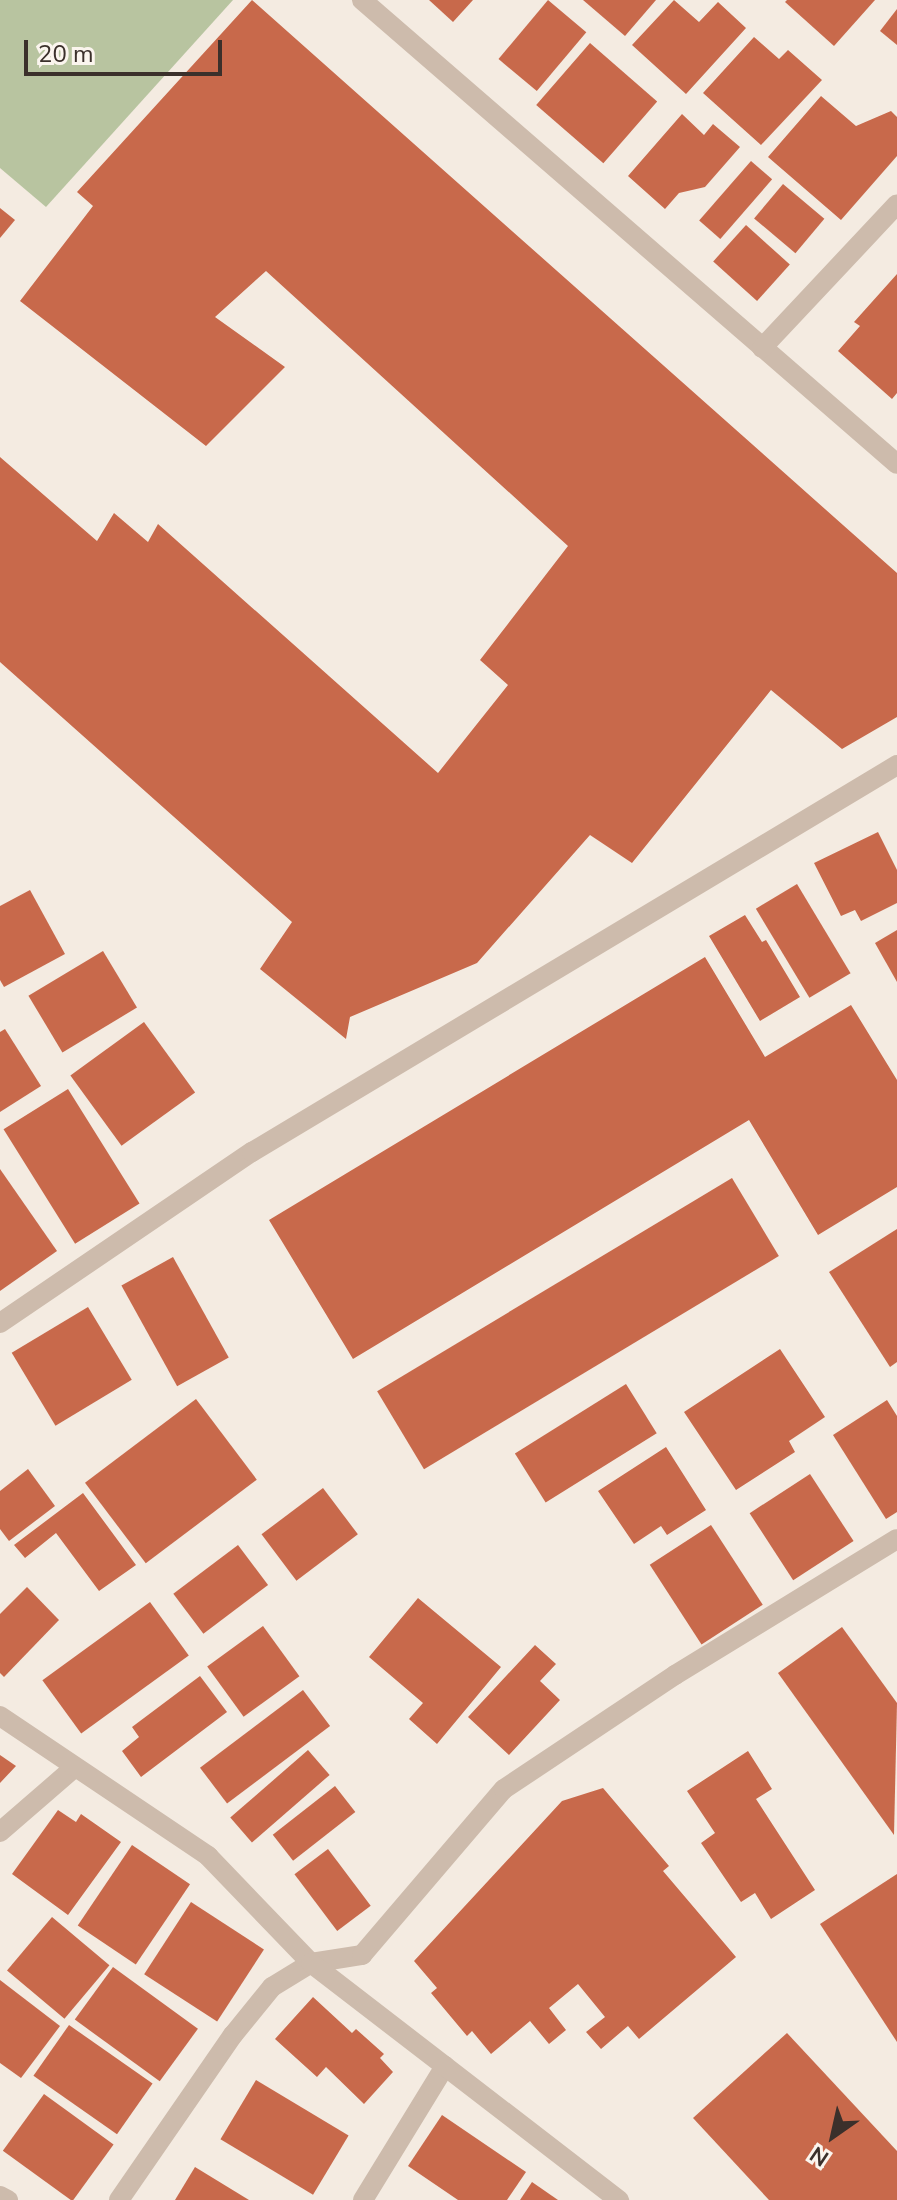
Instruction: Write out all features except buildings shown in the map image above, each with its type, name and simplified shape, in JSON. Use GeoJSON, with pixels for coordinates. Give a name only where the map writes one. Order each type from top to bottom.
{"type":"FeatureCollection","features":[{"type":"Feature","properties":{"kind":"street"},"geometry":{"type":"LineString","coordinates":[[362,0],[897,464]]}},
{"type":"Feature","properties":{"kind":"street"},"geometry":{"type":"LineString","coordinates":[[762,348],[897,204]]}},
{"type":"Feature","properties":{"kind":"street"},"geometry":{"type":"LineString","coordinates":[[0,1323],[252,1152],[897,765]]}},
{"type":"Feature","properties":{"kind":"street"},"geometry":{"type":"LineString","coordinates":[[119,2200],[233,2035],[272,1987],[311,1963],[362,1955],[504,1789],[675,1675],[897,1539]]}},
{"type":"Feature","properties":{"kind":"street"},"geometry":{"type":"LineString","coordinates":[[0,1716],[208,1856],[311,1963],[619,2200]]}},
{"type":"Feature","properties":{"kind":"street"},"geometry":{"type":"LineString","coordinates":[[0,1832],[75,1767]]}},
{"type":"Feature","properties":{"kind":"street"},"geometry":{"type":"LineString","coordinates":[[363,2200],[445,2066]]}},
{"type":"Feature","properties":{"kind":"street"},"geometry":{"type":"LineString","coordinates":[[0,2196],[8,2200]]}},
{"type":"Feature","properties":{"kind":"green space"},"geometry":{"type":"Polygon","coordinates":[[[0,0],[233,0],[46,207],[0,168],[0,0]]]}}]}
